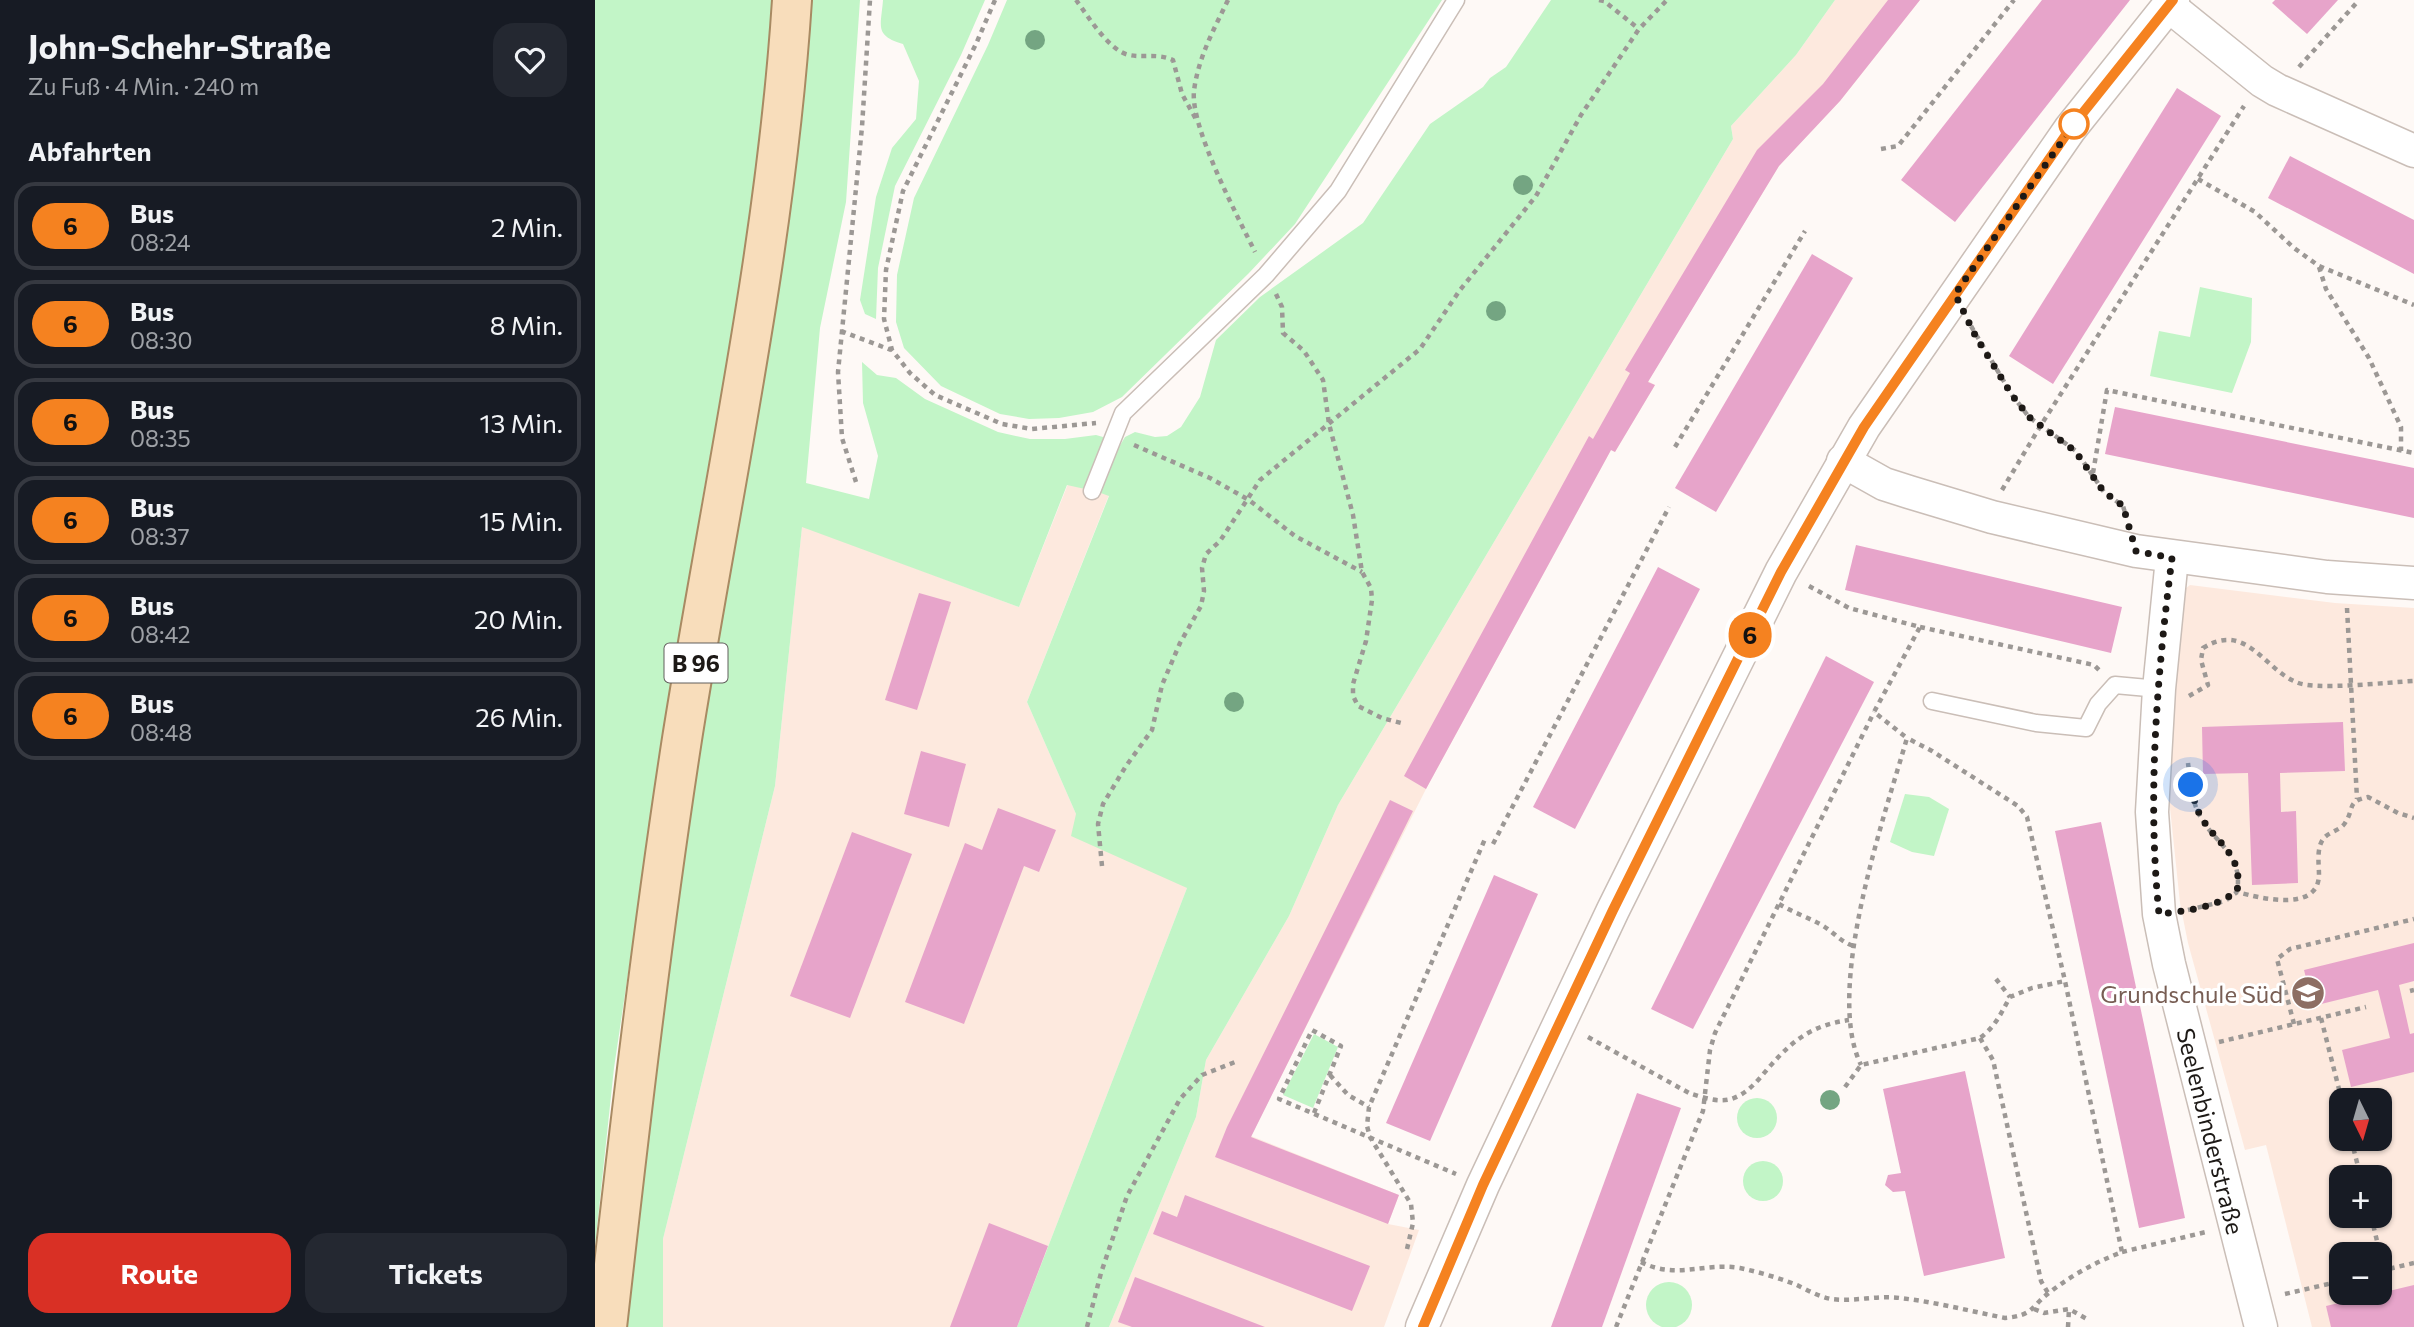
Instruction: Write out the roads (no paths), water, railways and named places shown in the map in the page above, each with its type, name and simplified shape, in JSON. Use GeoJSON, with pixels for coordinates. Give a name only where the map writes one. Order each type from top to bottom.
{"type":"FeatureCollection","features":[{"type":"Feature","properties":{"kind":"main road","name":"B 96"},"geometry":{"type":"LineString","coordinates":[[607,1327],[636,1070],[682,740],[750,355],[775,187],[788,70],[792,0]]}},
{"type":"Feature","properties":{"kind":"street"},"geometry":{"type":"LineString","coordinates":[[1422,1327],[1483,1185],[1560,1021],[1781,572],[1843,461],[1871,416],[2070,129],[2171,3],[2270,86],[2414,151]]}},
{"type":"Feature","properties":{"kind":"street"},"geometry":{"type":"LineString","coordinates":[[1843,461],[1884,484],[1991,516],[2136,551],[2172,558],[2347,579],[2414,583]]}},
{"type":"Feature","properties":{"kind":"street","name":"Seelenbinderstraße"},"geometry":{"type":"LineString","coordinates":[[2172,558],[2174,695],[2153,813],[2159,914],[2258,1314]]}},
{"type":"Feature","properties":{"kind":"lane"},"geometry":{"type":"LineString","coordinates":[[1091,491],[1123,413],[1266,275],[1338,191],[1456,0]]}},
{"type":"Feature","properties":{"kind":"lane"},"geometry":{"type":"LineString","coordinates":[[1932,701],[2035,723],[2086,728],[2098,704],[2115,685],[2174,695]]}},
{"type":"Feature","properties":{"kind":"place","name":"Grundschule Süd"},"geometry":{"type":"Point","coordinates":[2308,993]}}]}
